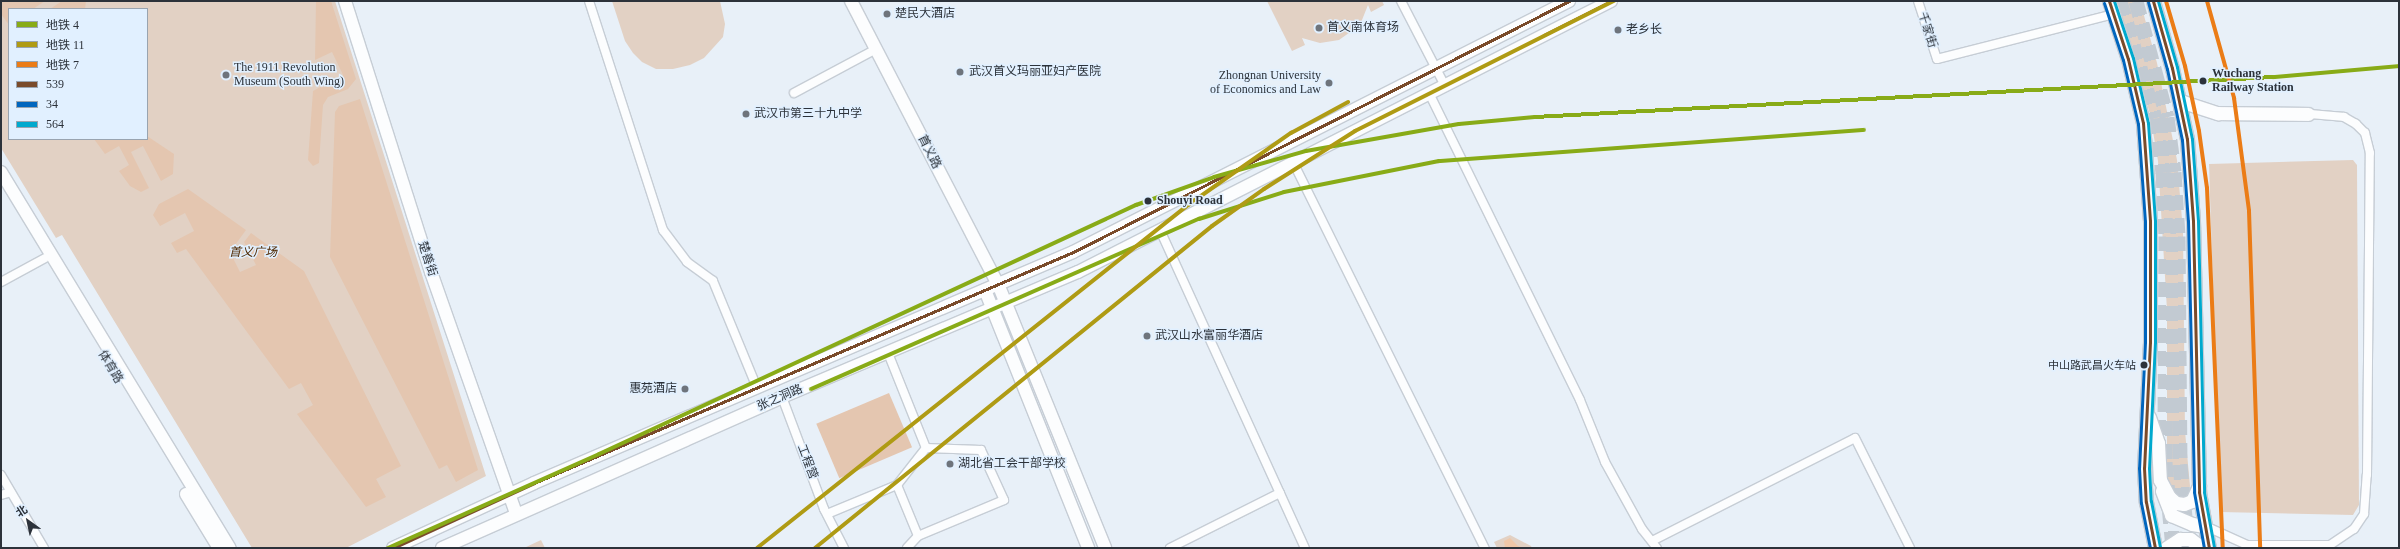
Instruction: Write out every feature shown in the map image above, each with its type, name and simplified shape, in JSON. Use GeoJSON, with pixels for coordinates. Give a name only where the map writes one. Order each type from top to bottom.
{"type":"FeatureCollection","features":[{"type":"Feature","properties":{"kind":"main road","name":"楚善街"},"geometry":{"type":"LineString","coordinates":[[345,1],[431,272],[508,495],[516,514]]}},
{"type":"Feature","properties":{"kind":"main road","name":"首义路"},"geometry":{"type":"LineString","coordinates":[[851,1],[998,284],[1006,303]]}},
{"type":"Feature","properties":{"kind":"main road","name":"张之洞路"},"geometry":{"type":"LineString","coordinates":[[393,548],[508,495],[1073,252],[1569,1]]}},
{"type":"Feature","properties":{"kind":"main road","name":"张之洞路"},"geometry":{"type":"LineString","coordinates":[[442,548],[782,397],[1078,272],[1611,1]]}},
{"type":"Feature","properties":{"kind":"main road"},"geometry":{"type":"LineString","coordinates":[[2109,1],[2128,59],[2143,130],[2150,221],[2150,342],[2144,468],[2146,502],[2155,548]]}},
{"type":"Feature","properties":{"kind":"main road"},"geometry":{"type":"LineString","coordinates":[[2153,1],[2180,101],[2187,139],[2193,221],[2199,484],[2209,548]]}},
{"type":"Feature","properties":{"kind":"main road"},"geometry":{"type":"LineString","coordinates":[[2180,101],[2218,113],[2308,114]]}},
{"type":"Feature","properties":{"kind":"main road"},"geometry":{"type":"LineString","coordinates":[[1,172],[230,548]]}},
{"type":"Feature","properties":{"kind":"main road","name":"体育路"},"geometry":{"type":"LineString","coordinates":[[1,186],[219,548]]}},
{"type":"Feature","properties":{"kind":"main road"},"geometry":{"type":"LineString","coordinates":[[985,290],[1088,548]]}},
{"type":"Feature","properties":{"kind":"main road"},"geometry":{"type":"LineString","coordinates":[[1006,303],[1105,548]]}},
{"type":"Feature","properties":{"kind":"main road"},"geometry":{"type":"LineString","coordinates":[[2147,412],[2158,443],[2160,480],[2165,503],[2171,515],[2192,524],[2205,526]]}},
{"type":"Feature","properties":{"kind":"main road"},"geometry":{"type":"LineString","coordinates":[[2160,480],[2169,497],[2176,503],[2184,504],[2192,501],[2199,484]]}},
{"type":"Feature","properties":{"kind":"main road"},"geometry":{"type":"LineString","coordinates":[[2166,548],[2180,538],[2190,539],[2202,548]]}},
{"type":"Feature","properties":{"kind":"street"},"geometry":{"type":"LineString","coordinates":[[589,1],[663,230],[686,262],[713,280],[757,388]]}},
{"type":"Feature","properties":{"kind":"street"},"geometry":{"type":"LineString","coordinates":[[1402,1],[1445,86]]}},
{"type":"Feature","properties":{"kind":"street","name":"千家街"},"geometry":{"type":"LineString","coordinates":[[1918,1],[1936,59],[2114,14]]}},
{"type":"Feature","properties":{"kind":"street"},"geometry":{"type":"LineString","coordinates":[[794,93],[876,49]]}},
{"type":"Feature","properties":{"kind":"street"},"geometry":{"type":"LineString","coordinates":[[1429,93],[1580,400],[1605,462],[1642,529],[1654,540],[1658,548]]}},
{"type":"Feature","properties":{"kind":"street"},"geometry":{"type":"LineString","coordinates":[[2205,526],[2247,545],[2330,545],[2354,529],[2364,514],[2367,475],[2370,153],[2364,133],[2356,124],[2344,118],[2308,114]]}},
{"type":"Feature","properties":{"kind":"street"},"geometry":{"type":"LineString","coordinates":[[1293,162],[1485,548]]}},
{"type":"Feature","properties":{"kind":"street"},"geometry":{"type":"LineString","coordinates":[[1160,230],[1305,548]]}},
{"type":"Feature","properties":{"kind":"street"},"geometry":{"type":"LineString","coordinates":[[1,282],[45,258]]}},
{"type":"Feature","properties":{"kind":"street"},"geometry":{"type":"LineString","coordinates":[[888,353],[926,448]]}},
{"type":"Feature","properties":{"kind":"street","name":"工程营"},"geometry":{"type":"LineString","coordinates":[[782,397],[827,514],[844,548]]}},
{"type":"Feature","properties":{"kind":"street"},"geometry":{"type":"LineString","coordinates":[[1654,540],[1855,438],[1910,548]]}},
{"type":"Feature","properties":{"kind":"street"},"geometry":{"type":"LineString","coordinates":[[827,514],[896,486],[926,448]]}},
{"type":"Feature","properties":{"kind":"street"},"geometry":{"type":"LineString","coordinates":[[907,548],[918,536],[1004,500],[981,450],[926,448]]}},
{"type":"Feature","properties":{"kind":"street"},"geometry":{"type":"LineString","coordinates":[[1,475],[44,548]]}},
{"type":"Feature","properties":{"kind":"street"},"geometry":{"type":"LineString","coordinates":[[896,486],[918,536]]}},
{"type":"Feature","properties":{"kind":"street"},"geometry":{"type":"LineString","coordinates":[[1,495],[11,492]]}},
{"type":"Feature","properties":{"kind":"street"},"geometry":{"type":"LineString","coordinates":[[1170,548],[1281,495]]}},
{"type":"Feature","properties":{"kind":"street"},"geometry":{"type":"LineString","coordinates":[[1180,548],[1281,495]]}},
{"type":"Feature","properties":{"kind":"green space","name":"首义广场"},"geometry":{"type":"Polygon","coordinates":[[[1,1],[335,1],[486,476],[346,548],[252,548],[62,235],[56,238],[1,148],[1,1]]]}},
{"type":"Feature","properties":{"kind":"green space"},"geometry":{"type":"Polygon","coordinates":[[[1,1],[45,1],[34,8],[8,8],[8,24],[1,14],[1,1]]]}},
{"type":"Feature","properties":{"kind":"green space"},"geometry":{"type":"Polygon","coordinates":[[[62,1],[86,1],[85,8],[52,8],[62,1]]]}},
{"type":"Feature","properties":{"kind":"green space"},"geometry":{"type":"Polygon","coordinates":[[[316,1],[331,1],[356,79],[348,89],[328,97],[323,105],[319,163],[313,166],[308,160],[313,91],[343,75],[332,52],[315,60],[316,1]]]}},
{"type":"Feature","properties":{"kind":"green space"},"geometry":{"type":"Polygon","coordinates":[[[612,1],[720,1],[725,24],[723,37],[704,58],[690,65],[673,69],[656,69],[642,62],[633,53],[625,41],[612,1]]]}},
{"type":"Feature","properties":{"kind":"green space","name":"首义南体育场"},"geometry":{"type":"Polygon","coordinates":[[[1267,1],[1382,1],[1384,5],[1371,12],[1368,5],[1360,25],[1339,40],[1320,43],[1302,38],[1305,45],[1292,51],[1267,1]]]}},
{"type":"Feature","properties":{"kind":"green space"},"geometry":{"type":"Polygon","coordinates":[[[2117,1],[2140,1],[2157,63],[2177,160],[2183,231],[2185,431],[2190,486],[2187,498],[2173,496],[2167,475],[2167,310],[2158,161],[2150,114],[2117,1]]]}},
{"type":"Feature","properties":{"kind":"green space"},"geometry":{"type":"Polygon","coordinates":[[[360,99],[478,470],[456,482],[447,465],[439,469],[330,257],[335,112],[339,106],[360,99]]]}},
{"type":"Feature","properties":{"kind":"green space"},"geometry":{"type":"Polygon","coordinates":[[[148,137],[174,154],[173,174],[161,181],[143,146],[131,152],[149,188],[141,192],[130,186],[119,171],[129,165],[119,146],[105,154],[95,140],[148,140],[148,137]]]}},
{"type":"Feature","properties":{"kind":"green space"},"geometry":{"type":"Polygon","coordinates":[[[2353,160],[2357,165],[2359,505],[2353,515],[2220,512],[2209,164],[2353,160]]]}},
{"type":"Feature","properties":{"kind":"green space"},"geometry":{"type":"Polygon","coordinates":[[[188,189],[246,230],[230,252],[240,272],[256,265],[244,242],[251,233],[304,271],[401,466],[376,479],[386,497],[366,507],[297,414],[313,405],[301,383],[289,389],[186,249],[177,253],[171,243],[194,231],[185,213],[160,226],[153,215],[159,204],[188,189]]]}},
{"type":"Feature","properties":{"kind":"green space"},"geometry":{"type":"Polygon","coordinates":[[[889,393],[912,447],[839,478],[816,424],[889,393]]]}},
{"type":"Feature","properties":{"kind":"green space"},"geometry":{"type":"Polygon","coordinates":[[[1510,535],[1531,546],[1532,548],[1497,548],[1494,542],[1510,535]]]}},
{"type":"Feature","properties":{"kind":"green space"},"geometry":{"type":"Polygon","coordinates":[[[541,540],[545,548],[524,548],[541,540]]]}},
{"type":"Feature","properties":{"kind":"shaded area"},"geometry":{"type":"Polygon","coordinates":[[[1510,538],[1518,546],[1524,548],[1505,548],[1504,541],[1510,538]]]}},
{"type":"Feature","properties":{"kind":"tunnel"},"geometry":{"type":"LineString","coordinates":[[2120,1],[2155,118],[2163,172],[2166,236],[2165,462],[2173,548]]}},
{"type":"Feature","properties":{"kind":"tunnel"},"geometry":{"type":"LineString","coordinates":[[2136,1],[2167,117],[2174,172],[2178,236],[2180,464],[2188,548]]}},
{"type":"Feature","properties":{"kind":"metro line","name":"11"},"geometry":{"type":"LineString","coordinates":[[815,548],[1212,226],[1264,189],[1355,131],[1614,1]]}},
{"type":"Feature","properties":{"kind":"metro line","name":"7"},"geometry":{"type":"LineString","coordinates":[[2166,1],[2185,66],[2199,131],[2207,188],[2223,548]]}},
{"type":"Feature","properties":{"kind":"metro line","name":"7"},"geometry":{"type":"LineString","coordinates":[[2207,1],[2234,98],[2249,211],[2260,548]]}},
{"type":"Feature","properties":{"kind":"metro line","name":"4"},"geometry":{"type":"LineString","coordinates":[[388,548],[599,454],[1136,205],[1214,177],[1306,151],[1459,124],[1535,117],[2274,77],[2399,66]]}},
{"type":"Feature","properties":{"kind":"metro line","name":"11"},"geometry":{"type":"LineString","coordinates":[[757,548],[1188,205],[1291,133],[1348,102]]}},
{"type":"Feature","properties":{"kind":"metro line","name":"4"},"geometry":{"type":"LineString","coordinates":[[811,389],[1199,219],[1284,192],[1439,161],[1864,130]]}},
{"type":"Feature","properties":{"kind":"transit line","name":"539"},"geometry":{"type":"LineString","coordinates":[[393,548],[534,483],[1073,252],[1569,1]]}},
{"type":"Feature","properties":{"kind":"transit line","name":"539"},"geometry":{"type":"LineString","coordinates":[[1544,35],[1611,1]]}},
{"type":"Feature","properties":{"kind":"transit line","name":"539"},"geometry":{"type":"LineString","coordinates":[[2109,1],[2128,59],[2143,123],[2150,221],[2150,342],[2144,468],[2146,502],[2155,548]]}},
{"type":"Feature","properties":{"kind":"transit line","name":"564"},"geometry":{"type":"LineString","coordinates":[[2114,1],[2133,58],[2148,123],[2155,221],[2155,342],[2149,468],[2151,501],[2160,547]]}},
{"type":"Feature","properties":{"kind":"transit line","name":"539"},"geometry":{"type":"LineString","coordinates":[[2153,1],[2172,68],[2187,139],[2193,221],[2199,492],[2209,548]]}},
{"type":"Feature","properties":{"kind":"transit line","name":"564"},"geometry":{"type":"LineString","coordinates":[[2158,1],[2177,67],[2192,139],[2198,221],[2204,492],[2214,547]]}},
{"type":"Feature","properties":{"kind":"transit line","name":"34"},"geometry":{"type":"LineString","coordinates":[[2148,2],[2167,69],[2182,140],[2188,221],[2194,492],[2204,548]]}},
{"type":"Feature","properties":{"kind":"transit line","name":"34"},"geometry":{"type":"LineString","coordinates":[[2104,3],[2123,60],[2138,124],[2145,221],[2145,342],[2139,468],[2141,503],[2150,548]]}},
{"type":"Feature","properties":{"kind":"place","name":"楚民大酒店"},"geometry":{"type":"Point","coordinates":[887,14]}},
{"type":"Feature","properties":{"kind":"place","name":"首义南体育场"},"geometry":{"type":"Point","coordinates":[1319,28]}},
{"type":"Feature","properties":{"kind":"place","name":"老乡长"},"geometry":{"type":"Point","coordinates":[1618,30]}},
{"type":"Feature","properties":{"kind":"place","name":"武汉首义玛丽亚妇产医院"},"geometry":{"type":"Point","coordinates":[960,72]}},
{"type":"Feature","properties":{"kind":"place","name":"The 1911 Revolution Museum (South Wing)"},"geometry":{"type":"Point","coordinates":[226,75]}},
{"type":"Feature","properties":{"kind":"place","name":"Wuchang Railway Station"},"geometry":{"type":"Point","coordinates":[2203,81]}},
{"type":"Feature","properties":{"kind":"place","name":"Zhongnan University of Economics and Law"},"geometry":{"type":"Point","coordinates":[1329,83]}},
{"type":"Feature","properties":{"kind":"place","name":"武汉市第三十九中学"},"geometry":{"type":"Point","coordinates":[746,114]}},
{"type":"Feature","properties":{"kind":"place","name":"Shouyi Road"},"geometry":{"type":"Point","coordinates":[1148,201]}},
{"type":"Feature","properties":{"kind":"place","name":"武汉山水富丽华酒店"},"geometry":{"type":"Point","coordinates":[1147,336]}},
{"type":"Feature","properties":{"kind":"place","name":"中山路武昌火车站"},"geometry":{"type":"Point","coordinates":[2144,365]}},
{"type":"Feature","properties":{"kind":"place","name":"惠苑酒店"},"geometry":{"type":"Point","coordinates":[685,389]}},
{"type":"Feature","properties":{"kind":"place","name":"湖北省工会干部学校"},"geometry":{"type":"Point","coordinates":[950,464]}}]}
